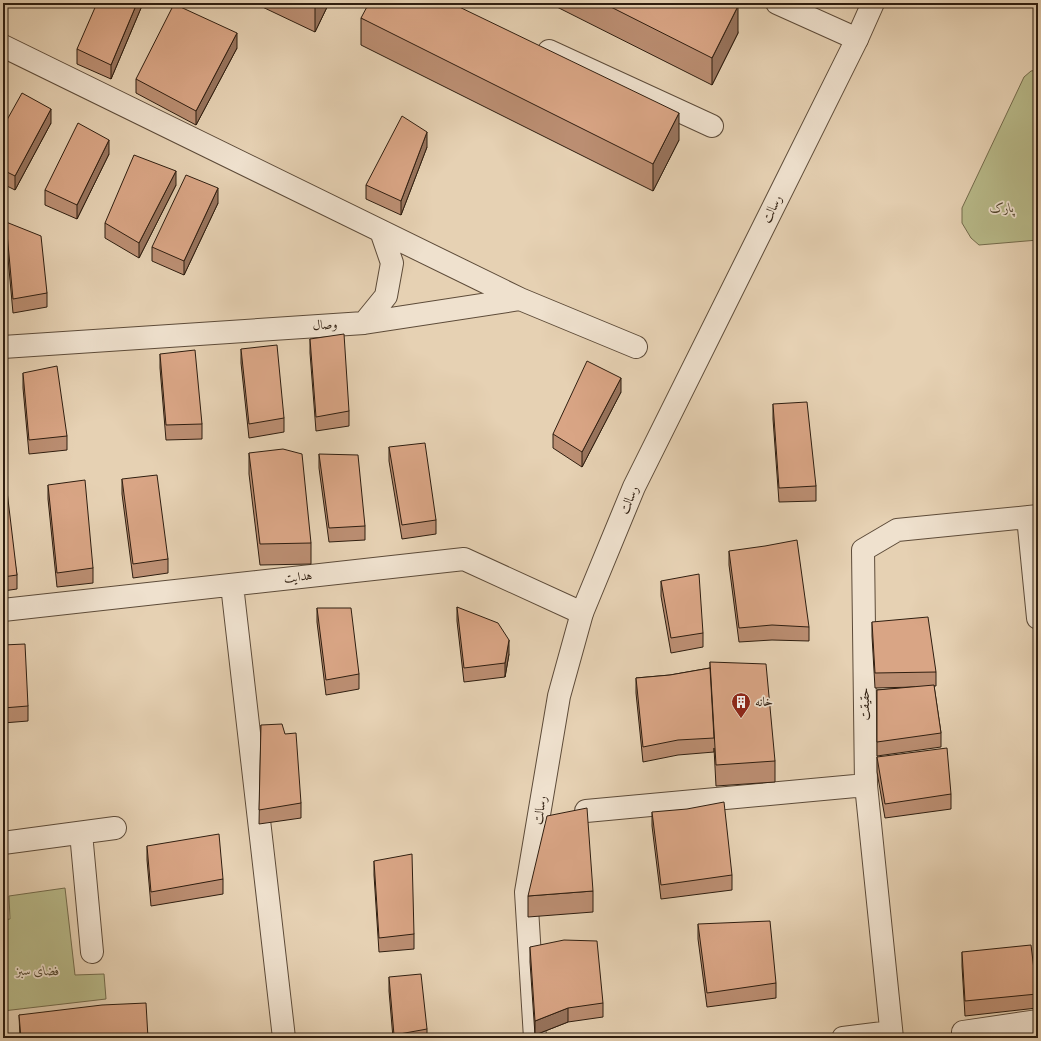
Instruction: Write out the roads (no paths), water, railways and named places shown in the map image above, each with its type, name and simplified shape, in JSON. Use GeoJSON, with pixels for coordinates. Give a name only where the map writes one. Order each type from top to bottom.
{"type":"FeatureCollection","features":[{"type":"Feature","properties":{"kind":"street"},"geometry":{"type":"LineString","coordinates":[[777,3],[857,39]]}},
{"type":"Feature","properties":{"kind":"street","name":"رسالت"},"geometry":{"type":"LineString","coordinates":[[535,1038],[526,892],[559,696],[582,613],[634,487],[857,39],[873,3]]}},
{"type":"Feature","properties":{"kind":"street"},"geometry":{"type":"LineString","coordinates":[[532,43],[712,126]]}},
{"type":"Feature","properties":{"kind":"street"},"geometry":{"type":"LineString","coordinates":[[3,46],[520,299],[636,347]]}},
{"type":"Feature","properties":{"kind":"street"},"geometry":{"type":"LineString","coordinates":[[364,323],[386,296],[392,263],[381,231]]}},
{"type":"Feature","properties":{"kind":"street","name":"وصال"},"geometry":{"type":"LineString","coordinates":[[3,347],[364,323],[520,299]]}},
{"type":"Feature","properties":{"kind":"street"},"geometry":{"type":"LineString","coordinates":[[1033,516],[1038,618]]}},
{"type":"Feature","properties":{"kind":"street","name":"حقیقت"},"geometry":{"type":"LineString","coordinates":[[891,1035],[866,784],[863,550],[897,530],[1033,516]]}},
{"type":"Feature","properties":{"kind":"street","name":"هدایت"},"geometry":{"type":"LineString","coordinates":[[3,610],[464,559],[582,613]]}},
{"type":"Feature","properties":{"kind":"street"},"geometry":{"type":"LineString","coordinates":[[232,585],[284,1038]]}},
{"type":"Feature","properties":{"kind":"street"},"geometry":{"type":"LineString","coordinates":[[586,811],[866,784]]}},
{"type":"Feature","properties":{"kind":"street"},"geometry":{"type":"LineString","coordinates":[[3,843],[115,828]]}},
{"type":"Feature","properties":{"kind":"street"},"geometry":{"type":"LineString","coordinates":[[81,833],[92,952]]}},
{"type":"Feature","properties":{"kind":"street"},"geometry":{"type":"LineString","coordinates":[[963,1032],[1038,1021]]}},
{"type":"Feature","properties":{"kind":"street"},"geometry":{"type":"LineString","coordinates":[[843,1038],[891,1035]]}},
{"type":"Feature","properties":{"kind":"place","name":"خانه"},"geometry":{"type":"Point","coordinates":[741,719]}},
{"type":"Feature","properties":{"kind":"park label","name":"پارک"},"geometry":{"type":"Point","coordinates":[1002,208]}},
{"type":"Feature","properties":{"kind":"park label","name":"فضای سبز"},"geometry":{"type":"Point","coordinates":[38,971]}}]}
